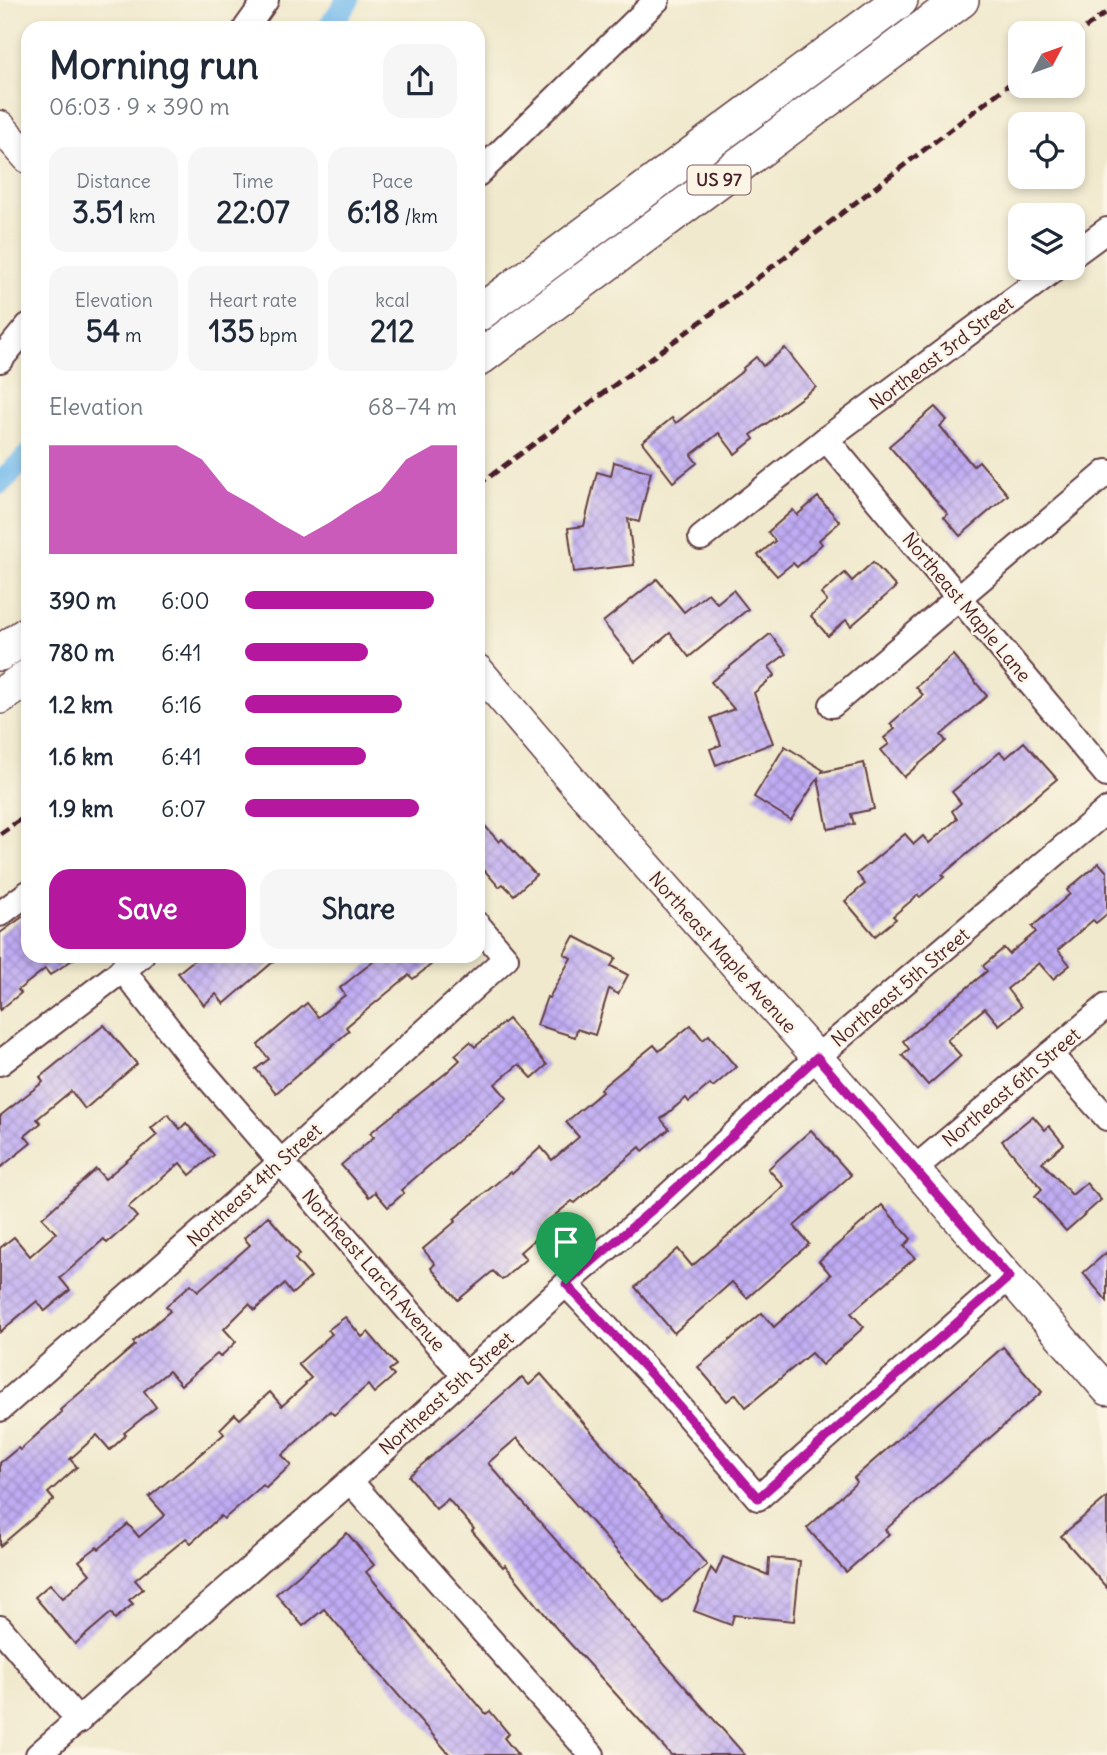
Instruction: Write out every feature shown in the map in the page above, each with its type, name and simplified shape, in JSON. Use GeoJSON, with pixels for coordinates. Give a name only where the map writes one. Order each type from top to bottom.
{"type":"FeatureCollection","features":[{"type":"Feature","properties":{"kind":"highway","name":"US 97"},"geometry":{"type":"LineString","coordinates":[[485,309],[900,0]]}},
{"type":"Feature","properties":{"kind":"highway","name":"US 97"},"geometry":{"type":"LineString","coordinates":[[485,354],[961,0]]}},
{"type":"Feature","properties":{"kind":"highway"},"geometry":{"type":"LineString","coordinates":[[0,653],[21,639]]}},
{"type":"Feature","properties":{"kind":"highway"},"geometry":{"type":"LineString","coordinates":[[0,696],[21,682]]}},
{"type":"Feature","properties":{"kind":"main road"},"geometry":{"type":"LineString","coordinates":[[0,126],[21,150]]}},
{"type":"Feature","properties":{"kind":"main road","name":"Northeast Maple Avenue"},"geometry":{"type":"LineString","coordinates":[[485,678],[585,796],[1107,1390]]}},
{"type":"Feature","properties":{"kind":"street"},"geometry":{"type":"LineString","coordinates":[[251,21],[266,0]]}},
{"type":"Feature","properties":{"kind":"street"},"geometry":{"type":"LineString","coordinates":[[485,167],[657,0]]}},
{"type":"Feature","properties":{"kind":"street"},"geometry":{"type":"LineString","coordinates":[[1085,247],[1107,230]]}},
{"type":"Feature","properties":{"kind":"street","name":"Northeast 3rd Street"},"geometry":{"type":"LineString","coordinates":[[701,538],[826,439],[1040,280]]}},
{"type":"Feature","properties":{"kind":"street"},"geometry":{"type":"LineString","coordinates":[[0,360],[21,334]]}},
{"type":"Feature","properties":{"kind":"street","name":"Northeast Maple Lane"},"geometry":{"type":"LineString","coordinates":[[826,439],[1107,775]]}},
{"type":"Feature","properties":{"kind":"street"},"geometry":{"type":"LineString","coordinates":[[832,705],[1107,472]]}},
{"type":"Feature","properties":{"kind":"street","name":"Northeast 5th Street"},"geometry":{"type":"LineString","coordinates":[[38,1755],[350,1481],[566,1284],[660,1203],[817,1057],[1107,810]]}},
{"type":"Feature","properties":{"kind":"street"},"geometry":{"type":"LineString","coordinates":[[0,914],[21,898]]}},
{"type":"Feature","properties":{"kind":"street","name":"Northeast 4th Street"},"geometry":{"type":"LineString","coordinates":[[0,1409],[281,1162],[506,958],[485,933]]}},
{"type":"Feature","properties":{"kind":"street"},"geometry":{"type":"LineString","coordinates":[[0,1063],[131,963]]}},
{"type":"Feature","properties":{"kind":"street","name":"Northeast Larch Avenue"},"geometry":{"type":"LineString","coordinates":[[133,963],[192,1059],[465,1376]]}},
{"type":"Feature","properties":{"kind":"street","name":"Northeast 6th Street"},"geometry":{"type":"LineString","coordinates":[[914,1169],[1107,1006]]}},
{"type":"Feature","properties":{"kind":"street"},"geometry":{"type":"LineString","coordinates":[[1050,1054],[1107,1118]]}},
{"type":"Feature","properties":{"kind":"street"},"geometry":{"type":"LineString","coordinates":[[566,1284],[661,1385],[758,1498],[1009,1277]]}},
{"type":"Feature","properties":{"kind":"street"},"geometry":{"type":"LineString","coordinates":[[350,1481],[592,1755]]}},
{"type":"Feature","properties":{"kind":"street"},"geometry":{"type":"LineString","coordinates":[[0,1628],[79,1721]]}},
{"type":"Feature","properties":{"kind":"building"},"geometry":{"type":"Polygon","coordinates":[[[785,348],[816,387],[751,435],[754,439],[735,454],[719,433],[691,455],[697,463],[673,482],[642,442],[672,418],[676,423],[744,370],[756,357],[763,366],[785,348]]]}},
{"type":"Feature","properties":{"kind":"building"},"geometry":{"type":"Polygon","coordinates":[[[935,407],[947,420],[940,426],[973,466],[979,461],[1008,495],[960,536],[944,517],[948,514],[889,446],[935,407]]]}},
{"type":"Feature","properties":{"kind":"building"},"geometry":{"type":"Polygon","coordinates":[[[614,462],[651,472],[639,522],[628,519],[634,565],[574,572],[568,528],[584,526],[597,472],[611,476],[614,462]]]}},
{"type":"Feature","properties":{"kind":"building"},"geometry":{"type":"Polygon","coordinates":[[[818,497],[840,522],[819,540],[822,544],[797,567],[793,563],[777,576],[758,555],[775,541],[768,532],[793,510],[797,515],[818,497]]]}},
{"type":"Feature","properties":{"kind":"building"},"geometry":{"type":"Polygon","coordinates":[[[873,562],[896,587],[851,626],[846,620],[828,636],[811,616],[827,601],[821,594],[845,573],[852,581],[873,562]]]}},
{"type":"Feature","properties":{"kind":"building"},"geometry":{"type":"Polygon","coordinates":[[[657,579],[684,612],[708,593],[717,603],[733,590],[748,609],[689,657],[670,633],[635,662],[603,622],[657,579]]]}},
{"type":"Feature","properties":{"kind":"building"},"geometry":{"type":"Polygon","coordinates":[[[770,634],[786,654],[769,667],[775,675],[754,693],[773,743],[716,765],[710,749],[721,745],[711,718],[734,709],[711,682],[770,634]]]}},
{"type":"Feature","properties":{"kind":"building"},"geometry":{"type":"Polygon","coordinates":[[[953,655],[987,696],[941,735],[946,741],[904,777],[881,750],[889,744],[884,738],[895,729],[890,724],[923,695],[916,687],[953,655]]]}},
{"type":"Feature","properties":{"kind":"building"},"geometry":{"type":"Polygon","coordinates":[[[1024,742],[1057,779],[942,875],[944,877],[893,916],[896,919],[875,936],[845,901],[865,884],[857,874],[905,834],[914,844],[923,836],[929,843],[957,819],[952,811],[961,803],[952,792],[1000,752],[1006,758],[1024,742]]]}},
{"type":"Feature","properties":{"kind":"building"},"geometry":{"type":"Polygon","coordinates":[[[785,746],[823,770],[822,772],[864,763],[874,809],[851,814],[854,824],[828,829],[818,778],[791,820],[754,797],[785,746]]]}},
{"type":"Feature","properties":{"kind":"building"},"geometry":{"type":"Polygon","coordinates":[[[485,826],[499,842],[502,839],[536,875],[514,895],[503,884],[499,887],[485,871],[485,826]]]}},
{"type":"Feature","properties":{"kind":"building"},"geometry":{"type":"Polygon","coordinates":[[[1099,863],[1107,872],[1107,914],[1096,923],[1093,920],[1058,950],[1070,965],[1053,979],[1039,963],[1007,989],[1021,1007],[999,1025],[985,1008],[947,1040],[961,1056],[928,1085],[902,1055],[909,1049],[903,1041],[987,971],[983,966],[1004,948],[1009,954],[1036,932],[1032,927],[1070,894],[1067,890],[1099,863]]]}},
{"type":"Feature","properties":{"kind":"building"},"geometry":{"type":"Polygon","coordinates":[[[21,918],[21,963],[68,963],[50,975],[45,969],[18,990],[21,993],[0,1010],[0,933],[21,918]]]}},
{"type":"Feature","properties":{"kind":"building"},"geometry":{"type":"Polygon","coordinates":[[[574,936],[616,958],[611,966],[628,975],[618,994],[609,989],[595,1035],[577,1029],[575,1037],[537,1025],[547,997],[549,998],[571,958],[564,954],[574,936]]]}},
{"type":"Feature","properties":{"kind":"building"},"geometry":{"type":"Polygon","coordinates":[[[190,963],[272,963],[224,1004],[216,994],[204,1005],[178,973],[190,963]]]}},
{"type":"Feature","properties":{"kind":"building"},"geometry":{"type":"Polygon","coordinates":[[[371,963],[433,963],[413,979],[409,975],[346,1027],[349,1031],[276,1093],[256,1069],[269,1059],[258,1045],[307,1003],[318,1017],[345,995],[340,988],[371,963]]]}},
{"type":"Feature","properties":{"kind":"building"},"geometry":{"type":"Polygon","coordinates":[[[508,1019],[547,1065],[532,1078],[519,1064],[495,1084],[507,1098],[401,1190],[404,1193],[388,1207],[375,1192],[369,1197],[341,1165],[374,1137],[370,1133],[460,1060],[455,1055],[470,1042],[475,1047],[508,1019]]]}},
{"type":"Feature","properties":{"kind":"building"},"geometry":{"type":"Polygon","coordinates":[[[104,1025],[137,1064],[85,1109],[71,1091],[37,1119],[41,1123],[25,1136],[31,1143],[0,1168],[0,1116],[43,1082],[40,1077],[104,1025]]]}},
{"type":"Feature","properties":{"kind":"building"},"geometry":{"type":"Polygon","coordinates":[[[691,1025],[703,1040],[709,1035],[736,1067],[713,1087],[710,1084],[689,1102],[686,1098],[661,1119],[669,1129],[643,1151],[640,1147],[575,1203],[572,1201],[542,1226],[545,1230],[520,1252],[526,1259],[502,1280],[493,1271],[458,1300],[431,1268],[435,1264],[423,1249],[469,1206],[510,1172],[512,1174],[541,1147],[552,1160],[579,1137],[566,1122],[602,1092],[600,1089],[654,1045],[659,1051],[691,1025]]]}},
{"type":"Feature","properties":{"kind":"building"},"geometry":{"type":"Polygon","coordinates":[[[168,1114],[180,1129],[186,1123],[214,1155],[190,1175],[180,1163],[128,1207],[137,1217],[107,1243],[104,1239],[60,1278],[70,1290],[45,1311],[37,1301],[0,1332],[0,1248],[14,1237],[30,1256],[56,1233],[42,1218],[96,1169],[105,1179],[157,1135],[151,1128],[168,1114]]]}},
{"type":"Feature","properties":{"kind":"building"},"geometry":{"type":"Polygon","coordinates":[[[1033,1116],[1045,1130],[1049,1126],[1064,1144],[1042,1162],[1072,1195],[1086,1183],[1101,1200],[1066,1231],[1035,1196],[1042,1189],[1002,1141],[1033,1116]]]}},
{"type":"Feature","properties":{"kind":"building"},"geometry":{"type":"Polygon","coordinates":[[[811,1130],[851,1175],[794,1226],[809,1244],[747,1298],[732,1282],[674,1333],[635,1287],[678,1249],[692,1266],[765,1204],[784,1186],[768,1169],[811,1130]]]}},
{"type":"Feature","properties":{"kind":"building"},"geometry":{"type":"Polygon","coordinates":[[[882,1205],[911,1239],[904,1246],[915,1258],[851,1313],[864,1327],[822,1365],[811,1353],[746,1407],[736,1394],[727,1401],[698,1367],[762,1313],[774,1327],[831,1275],[819,1261],[882,1205]]]}},
{"type":"Feature","properties":{"kind":"building"},"geometry":{"type":"Polygon","coordinates":[[[268,1216],[300,1254],[295,1259],[311,1277],[292,1294],[284,1284],[255,1310],[249,1304],[224,1329],[236,1342],[220,1357],[217,1354],[181,1385],[169,1371],[144,1391],[156,1407],[124,1433],[126,1435],[110,1450],[97,1435],[70,1459],[77,1467],[48,1493],[54,1500],[0,1546],[0,1463],[18,1448],[20,1450],[62,1412],[60,1410],[135,1345],[133,1342],[170,1311],[166,1306],[191,1284],[198,1291],[250,1245],[244,1238],[268,1216]]]}},
{"type":"Feature","properties":{"kind":"building"},"geometry":{"type":"Polygon","coordinates":[[[1107,1252],[1107,1301],[1083,1273],[1107,1252]]]}},
{"type":"Feature","properties":{"kind":"building"},"geometry":{"type":"Polygon","coordinates":[[[345,1317],[362,1337],[368,1332],[396,1365],[389,1370],[394,1376],[374,1393],[368,1385],[334,1415],[330,1411],[282,1455],[291,1465],[266,1488],[263,1485],[224,1519],[221,1516],[191,1543],[186,1538],[135,1580],[143,1589],[129,1600],[133,1604],[115,1619],[111,1613],[75,1644],[35,1597],[50,1584],[63,1598],[90,1574],[79,1561],[97,1547],[99,1549],[128,1524],[139,1537],[165,1515],[149,1497],[224,1434],[220,1429],[235,1414],[240,1419],[270,1392],[282,1406],[306,1384],[311,1378],[298,1364],[332,1334],[328,1330],[345,1317]]]}},
{"type":"Feature","properties":{"kind":"building"},"geometry":{"type":"Polygon","coordinates":[[[1003,1347],[1042,1392],[885,1530],[889,1534],[846,1572],[807,1528],[857,1482],[854,1478],[1003,1347]]]}},
{"type":"Feature","properties":{"kind":"building"},"geometry":{"type":"Polygon","coordinates":[[[541,1374],[707,1565],[663,1603],[517,1438],[488,1463],[745,1755],[671,1755],[556,1628],[505,1565],[503,1567],[472,1531],[474,1529],[448,1499],[436,1509],[409,1476],[522,1377],[529,1385],[541,1374]]]}},
{"type":"Feature","properties":{"kind":"building"},"geometry":{"type":"Polygon","coordinates":[[[1107,1497],[1107,1588],[1061,1536],[1107,1497]]]}},
{"type":"Feature","properties":{"kind":"building"},"geometry":{"type":"Polygon","coordinates":[[[347,1533],[374,1565],[366,1572],[486,1714],[490,1711],[509,1734],[504,1738],[518,1755],[450,1755],[324,1609],[303,1626],[276,1594],[347,1533]]]}},
{"type":"Feature","properties":{"kind":"building"},"geometry":{"type":"Polygon","coordinates":[[[723,1557],[768,1575],[769,1558],[800,1561],[794,1621],[734,1615],[731,1625],[694,1611],[711,1568],[716,1574],[723,1557]]]}},
{"type":"Feature","properties":{"kind":"waterway"},"geometry":{"type":"LineString","coordinates":[[334,21],[348,0]]}},
{"type":"Feature","properties":{"kind":"waterway"},"geometry":{"type":"LineString","coordinates":[[0,483],[21,463]]}},
{"type":"Feature","properties":{"kind":"railway"},"geometry":{"type":"LineString","coordinates":[[1085,28],[1107,12]]}},
{"type":"Feature","properties":{"kind":"railway"},"geometry":{"type":"LineString","coordinates":[[485,480],[703,320],[1008,85]]}},
{"type":"Feature","properties":{"kind":"railway"},"geometry":{"type":"LineString","coordinates":[[0,834],[21,819]]}},
{"type":"Feature","properties":{"kind":"route"},"geometry":{"type":"LineString","coordinates":[[817,1057],[1009,1277],[758,1498],[661,1385],[566,1284],[660,1203],[817,1057]]}}]}
